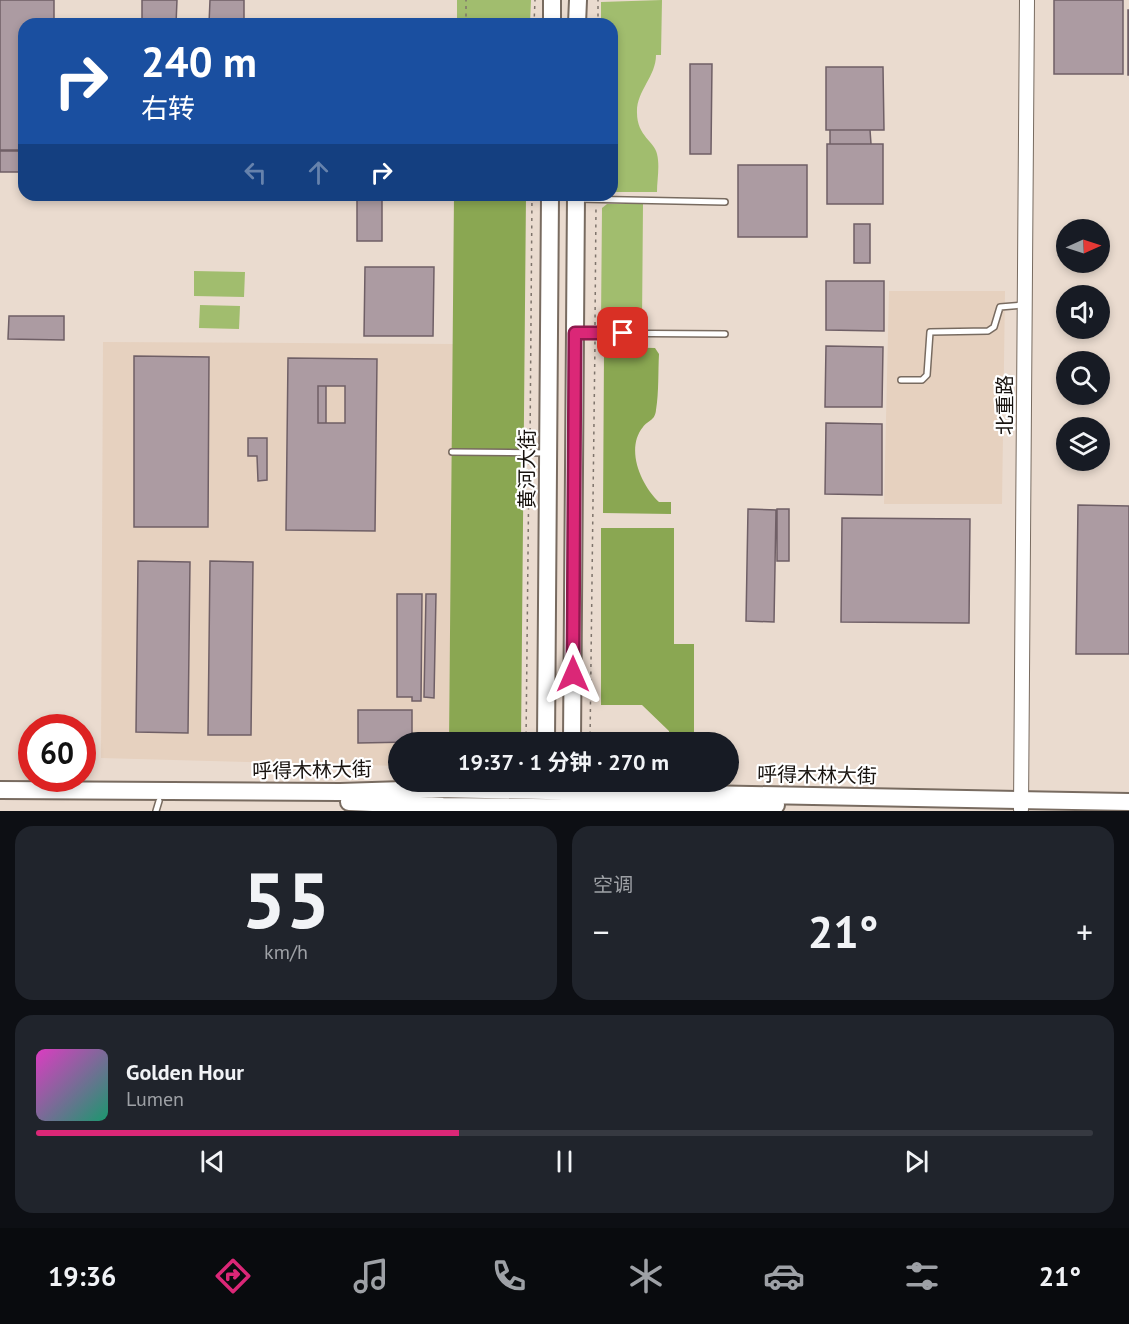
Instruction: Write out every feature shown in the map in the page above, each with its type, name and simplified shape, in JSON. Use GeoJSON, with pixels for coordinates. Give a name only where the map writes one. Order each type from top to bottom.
{"type":"FeatureCollection","features":[{"type":"Feature","properties":{"kind":"main road"},"geometry":{"type":"LineString","coordinates":[[578,0],[578,18]]}},
{"type":"Feature","properties":{"kind":"main road","name":"黄河大街"},"geometry":{"type":"LineString","coordinates":[[546,732],[550,201]]}},
{"type":"Feature","properties":{"kind":"main road"},"geometry":{"type":"LineString","coordinates":[[572,732],[576,201]]}},
{"type":"Feature","properties":{"kind":"main road","name":"呼得木林大街"},"geometry":{"type":"LineString","coordinates":[[0,790],[340,792],[414,789],[545,798]]}},
{"type":"Feature","properties":{"kind":"main road","name":"呼得木林大街"},"geometry":{"type":"LineString","coordinates":[[0,801],[158,806],[318,801],[572,798],[717,809],[766,805],[940,806],[1129,802]]}},
{"type":"Feature","properties":{"kind":"main road","name":"呼得木林大街"},"geometry":{"type":"LineString","coordinates":[[1021,805],[1085,811]]}},
{"type":"Feature","properties":{"kind":"street","name":"北重路"},"geometry":{"type":"LineString","coordinates":[[1021,805],[1028,0]]}},
{"type":"Feature","properties":{"kind":"lane"},"geometry":{"type":"LineString","coordinates":[[618,200],[725,202]]}},
{"type":"Feature","properties":{"kind":"lane"},"geometry":{"type":"LineString","coordinates":[[901,380],[922,380],[927,375],[930,332],[988,331],[995,324],[1000,307],[1025,305]]}},
{"type":"Feature","properties":{"kind":"lane"},"geometry":{"type":"LineString","coordinates":[[575,333],[724,334]]}},
{"type":"Feature","properties":{"kind":"lane"},"geometry":{"type":"LineString","coordinates":[[452,452],[548,453]]}},
{"type":"Feature","properties":{"kind":"path"},"geometry":{"type":"LineString","coordinates":[[466,0],[466,18]]}},
{"type":"Feature","properties":{"kind":"path"},"geometry":{"type":"LineString","coordinates":[[534,18],[535,0]]}},
{"type":"Feature","properties":{"kind":"path"},"geometry":{"type":"LineString","coordinates":[[598,0],[598,18]]}},
{"type":"Feature","properties":{"kind":"path"},"geometry":{"type":"LineString","coordinates":[[526,732],[532,201]]}},
{"type":"Feature","properties":{"kind":"path"},"geometry":{"type":"LineString","coordinates":[[590,732],[596,201]]}},
{"type":"Feature","properties":{"kind":"shaded area"},"geometry":{"type":"Polygon","coordinates":[[[889,291],[1005,291],[1002,504],[884,504],[889,291]]]}},
{"type":"Feature","properties":{"kind":"shaded area"},"geometry":{"type":"Polygon","coordinates":[[[103,342],[453,344],[449,732],[388,732],[388,766],[101,758],[103,342]]]}},
{"type":"Feature","properties":{"kind":"green space"},"geometry":{"type":"Polygon","coordinates":[[[457,0],[531,0],[530,18],[457,18],[457,0]]]}},
{"type":"Feature","properties":{"kind":"green space"},"geometry":{"type":"Polygon","coordinates":[[[662,0],[661,55],[656,55],[653,70],[640,98],[637,113],[643,133],[656,150],[657,192],[618,192],[618,18],[601,18],[601,2],[662,0]]]}},
{"type":"Feature","properties":{"kind":"green space"},"geometry":{"type":"Polygon","coordinates":[[[454,201],[526,201],[521,732],[449,732],[454,201]]]}},
{"type":"Feature","properties":{"kind":"green space"},"geometry":{"type":"Polygon","coordinates":[[[607,204],[643,204],[642,324],[603,324],[601,322],[602,208],[607,204]]]}},
{"type":"Feature","properties":{"kind":"green space"},"geometry":{"type":"Polygon","coordinates":[[[194,271],[245,272],[244,297],[194,296],[194,271]]]}},
{"type":"Feature","properties":{"kind":"green space"},"geometry":{"type":"Polygon","coordinates":[[[200,305],[240,306],[239,329],[199,328],[200,305]]]}},
{"type":"Feature","properties":{"kind":"green space"},"geometry":{"type":"Polygon","coordinates":[[[611,347],[655,348],[659,354],[655,414],[638,436],[635,456],[646,486],[659,502],[671,502],[671,514],[603,513],[604,353],[611,347]]]}},
{"type":"Feature","properties":{"kind":"green space"},"geometry":{"type":"Polygon","coordinates":[[[601,528],[674,528],[674,644],[694,644],[694,732],[669,732],[642,705],[601,705],[601,528]]]}},
{"type":"Feature","properties":{"kind":"building"},"geometry":{"type":"Polygon","coordinates":[[[0,0],[54,0],[54,18],[18,18],[18,150],[0,150],[0,0]]]}},
{"type":"Feature","properties":{"kind":"building"},"geometry":{"type":"Polygon","coordinates":[[[142,0],[177,0],[176,18],[142,18],[142,0]]]}},
{"type":"Feature","properties":{"kind":"building"},"geometry":{"type":"Polygon","coordinates":[[[210,0],[244,0],[244,18],[209,18],[210,0]]]}},
{"type":"Feature","properties":{"kind":"building"},"geometry":{"type":"Polygon","coordinates":[[[1054,0],[1123,0],[1123,74],[1054,74],[1054,0]]]}},
{"type":"Feature","properties":{"kind":"building"},"geometry":{"type":"Polygon","coordinates":[[[1129,10],[1129,75],[1128,75],[1129,10]]]}},
{"type":"Feature","properties":{"kind":"building"},"geometry":{"type":"Polygon","coordinates":[[[690,64],[712,64],[711,154],[690,154],[690,64]]]}},
{"type":"Feature","properties":{"kind":"building"},"geometry":{"type":"Polygon","coordinates":[[[826,67],[883,67],[884,130],[826,130],[826,67]]]}},
{"type":"Feature","properties":{"kind":"building"},"geometry":{"type":"Polygon","coordinates":[[[830,130],[870,130],[871,144],[830,144],[830,130]]]}},
{"type":"Feature","properties":{"kind":"building"},"geometry":{"type":"Polygon","coordinates":[[[827,144],[883,144],[883,204],[827,204],[827,144]]]}},
{"type":"Feature","properties":{"kind":"building"},"geometry":{"type":"Polygon","coordinates":[[[0,151],[18,151],[18,172],[0,172],[0,151]]]}},
{"type":"Feature","properties":{"kind":"building"},"geometry":{"type":"Polygon","coordinates":[[[738,165],[807,165],[807,237],[738,237],[738,165]]]}},
{"type":"Feature","properties":{"kind":"building"},"geometry":{"type":"Polygon","coordinates":[[[357,201],[382,201],[382,241],[357,241],[357,201]]]}},
{"type":"Feature","properties":{"kind":"building"},"geometry":{"type":"Polygon","coordinates":[[[854,224],[870,224],[870,263],[854,263],[854,224]]]}},
{"type":"Feature","properties":{"kind":"building"},"geometry":{"type":"Polygon","coordinates":[[[365,267],[434,267],[433,336],[364,336],[365,267]]]}},
{"type":"Feature","properties":{"kind":"building"},"geometry":{"type":"Polygon","coordinates":[[[826,281],[884,281],[884,331],[826,330],[826,281]]]}},
{"type":"Feature","properties":{"kind":"building"},"geometry":{"type":"Polygon","coordinates":[[[9,316],[64,316],[64,340],[8,339],[9,316]]]}},
{"type":"Feature","properties":{"kind":"building"},"geometry":{"type":"Polygon","coordinates":[[[826,346],[883,347],[882,407],[825,407],[826,346]]]}},
{"type":"Feature","properties":{"kind":"building"},"geometry":{"type":"Polygon","coordinates":[[[134,356],[209,357],[208,527],[134,527],[134,356]]]}},
{"type":"Feature","properties":{"kind":"building"},"geometry":{"type":"Polygon","coordinates":[[[288,358],[377,359],[375,531],[286,530],[288,358]],[[318,386],[318,423],[345,423],[345,386],[318,386]]]}},
{"type":"Feature","properties":{"kind":"building"},"geometry":{"type":"Polygon","coordinates":[[[318,386],[326,386],[326,423],[318,423],[318,386]]]}},
{"type":"Feature","properties":{"kind":"building"},"geometry":{"type":"Polygon","coordinates":[[[826,423],[882,424],[882,495],[825,494],[826,423]]]}},
{"type":"Feature","properties":{"kind":"building"},"geometry":{"type":"Polygon","coordinates":[[[248,438],[267,438],[267,480],[258,481],[257,456],[248,456],[248,438]]]}},
{"type":"Feature","properties":{"kind":"building"},"geometry":{"type":"Polygon","coordinates":[[[1078,505],[1129,506],[1129,654],[1076,654],[1078,505]]]}},
{"type":"Feature","properties":{"kind":"building"},"geometry":{"type":"Polygon","coordinates":[[[748,509],[776,510],[774,622],[746,621],[748,509]]]}},
{"type":"Feature","properties":{"kind":"building"},"geometry":{"type":"Polygon","coordinates":[[[777,509],[789,509],[789,561],[777,561],[777,509]]]}},
{"type":"Feature","properties":{"kind":"building"},"geometry":{"type":"Polygon","coordinates":[[[842,518],[970,519],[969,623],[841,622],[842,518]]]}},
{"type":"Feature","properties":{"kind":"building"},"geometry":{"type":"Polygon","coordinates":[[[138,561],[190,562],[188,733],[136,732],[138,561]]]}},
{"type":"Feature","properties":{"kind":"building"},"geometry":{"type":"Polygon","coordinates":[[[210,561],[253,562],[251,735],[208,735],[210,561]]]}},
{"type":"Feature","properties":{"kind":"building"},"geometry":{"type":"Polygon","coordinates":[[[397,594],[422,594],[421,701],[412,701],[412,697],[397,697],[397,594]]]}},
{"type":"Feature","properties":{"kind":"building"},"geometry":{"type":"Polygon","coordinates":[[[426,594],[436,594],[434,698],[424,697],[426,594]]]}},
{"type":"Feature","properties":{"kind":"building"},"geometry":{"type":"Polygon","coordinates":[[[358,710],[412,710],[412,732],[388,732],[388,742],[358,743],[358,710]]]}},
{"type":"Feature","properties":{"kind":"route"},"geometry":{"type":"LineString","coordinates":[[573,674],[575,333],[623,333]]}}]}
